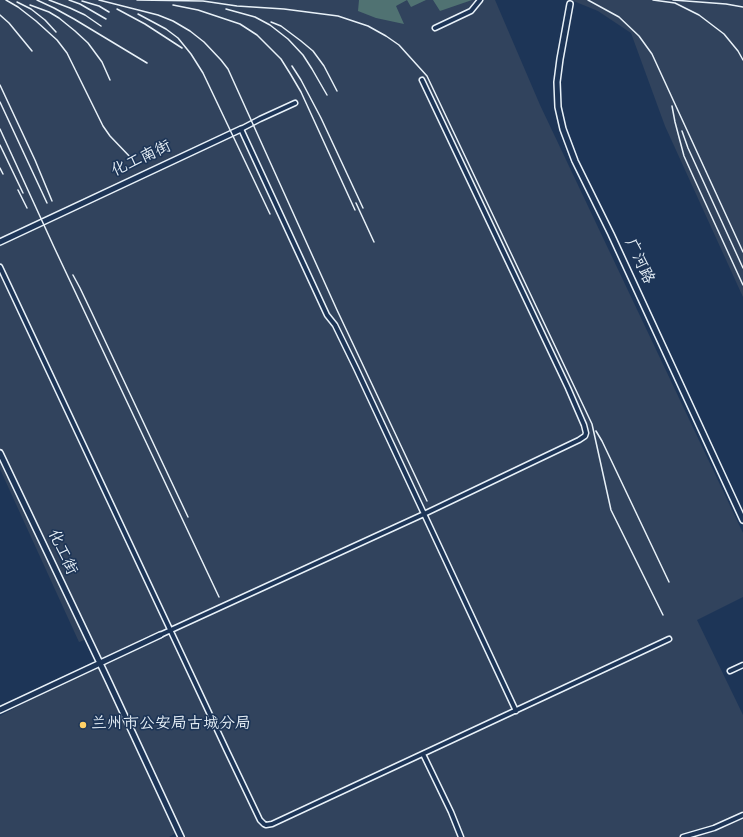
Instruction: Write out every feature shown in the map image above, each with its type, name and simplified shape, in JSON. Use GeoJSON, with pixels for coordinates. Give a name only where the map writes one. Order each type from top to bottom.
{"type":"FeatureCollection","features":[{"type":"Feature","properties":{"kind":"street"},"geometry":{"type":"LineString","coordinates":[[434,28],[471,11],[480,0]]}},
{"type":"Feature","properties":{"kind":"street","name":"广河路"},"geometry":{"type":"LineString","coordinates":[[568,2],[557,82],[558,107],[563,129],[575,160],[743,520]]}},
{"type":"Feature","properties":{"kind":"street"},"geometry":{"type":"LineString","coordinates":[[0,710],[424,514],[585,436],[586,433],[584,425],[568,388],[422,80]]}},
{"type":"Feature","properties":{"kind":"street","name":"化工南街"},"geometry":{"type":"LineString","coordinates":[[0,242],[295,103]]}},
{"type":"Feature","properties":{"kind":"street"},"geometry":{"type":"LineString","coordinates":[[241,129],[327,315],[334,325],[356,368],[516,711]]}},
{"type":"Feature","properties":{"kind":"street"},"geometry":{"type":"LineString","coordinates":[[0,267],[260,820],[264,824],[272,824],[669,639]]}},
{"type":"Feature","properties":{"kind":"street","name":"化工街"},"geometry":{"type":"LineString","coordinates":[[0,453],[181,837]]}},
{"type":"Feature","properties":{"kind":"street"},"geometry":{"type":"LineString","coordinates":[[730,672],[743,665]]}},
{"type":"Feature","properties":{"kind":"street"},"geometry":{"type":"LineString","coordinates":[[423,754],[451,812],[461,837]]}},
{"type":"Feature","properties":{"kind":"street"},"geometry":{"type":"LineString","coordinates":[[683,837],[714,828],[743,815]]}},
{"type":"Feature","properties":{"kind":"shaded area"},"geometry":{"type":"Polygon","coordinates":[[[0,0],[495,0],[540,105],[743,533],[743,597],[697,620],[743,715],[743,837],[181,837],[178,832],[169,837],[0,837],[0,716],[99,663],[105,670],[92,637],[79,642],[0,469],[0,0]]]}},
{"type":"Feature","properties":{"kind":"shaded area"},"geometry":{"type":"Polygon","coordinates":[[[571,0],[743,0],[743,297],[665,126],[631,33],[598,11],[571,0]]]}},
{"type":"Feature","properties":{"kind":"green space"},"geometry":{"type":"Polygon","coordinates":[[[359,0],[407,0],[396,6],[404,24],[376,18],[358,11],[359,0]]]}},
{"type":"Feature","properties":{"kind":"green space"},"geometry":{"type":"Polygon","coordinates":[[[407,0],[426,0],[411,7],[407,0]]]}},
{"type":"Feature","properties":{"kind":"green space"},"geometry":{"type":"Polygon","coordinates":[[[433,0],[472,0],[440,11],[433,0]]]}},
{"type":"Feature","properties":{"kind":"railway"},"geometry":{"type":"LineString","coordinates":[[6,0],[36,21],[57,40],[67,53],[103,126],[110,136],[133,160]]}},
{"type":"Feature","properties":{"kind":"railway"},"geometry":{"type":"LineString","coordinates":[[37,0],[74,19],[147,63]]}},
{"type":"Feature","properties":{"kind":"railway"},"geometry":{"type":"LineString","coordinates":[[49,0],[85,15],[101,26]]}},
{"type":"Feature","properties":{"kind":"railway"},"geometry":{"type":"LineString","coordinates":[[69,0],[80,4],[106,19]]}},
{"type":"Feature","properties":{"kind":"railway"},"geometry":{"type":"LineString","coordinates":[[99,0],[158,15],[173,21],[190,31],[204,42],[228,69],[337,310],[427,501]]}},
{"type":"Feature","properties":{"kind":"railway"},"geometry":{"type":"LineString","coordinates":[[137,0],[203,1],[237,6],[284,9],[338,16],[368,26],[386,36],[399,45],[427,76],[592,424],[611,510],[663,615]]}},
{"type":"Feature","properties":{"kind":"railway"},"geometry":{"type":"LineString","coordinates":[[588,0],[619,17],[639,36],[652,54],[743,252]]}},
{"type":"Feature","properties":{"kind":"railway"},"geometry":{"type":"LineString","coordinates":[[653,0],[675,3],[699,15],[724,34],[738,51],[743,60]]}},
{"type":"Feature","properties":{"kind":"railway"},"geometry":{"type":"LineString","coordinates":[[673,0],[726,4],[743,7]]}},
{"type":"Feature","properties":{"kind":"railway"},"geometry":{"type":"LineString","coordinates":[[82,1],[99,6],[109,12]]}},
{"type":"Feature","properties":{"kind":"railway"},"geometry":{"type":"LineString","coordinates":[[17,2],[31,9],[45,20],[56,32]]}},
{"type":"Feature","properties":{"kind":"railway"},"geometry":{"type":"LineString","coordinates":[[30,5],[49,12],[59,18],[88,43],[102,62],[110,80]]}},
{"type":"Feature","properties":{"kind":"railway"},"geometry":{"type":"LineString","coordinates":[[173,5],[198,10],[240,24],[257,35],[281,59],[301,92],[355,210]]}},
{"type":"Feature","properties":{"kind":"railway"},"geometry":{"type":"LineString","coordinates":[[117,9],[145,24],[182,48]]}},
{"type":"Feature","properties":{"kind":"railway"},"geometry":{"type":"LineString","coordinates":[[226,9],[255,17],[270,25],[288,39],[303,55],[327,95]]}},
{"type":"Feature","properties":{"kind":"railway"},"geometry":{"type":"LineString","coordinates":[[138,14],[166,29],[178,38],[191,54],[203,73],[270,214]]}},
{"type":"Feature","properties":{"kind":"railway"},"geometry":{"type":"LineString","coordinates":[[0,15],[9,23],[32,51]]}},
{"type":"Feature","properties":{"kind":"railway"},"geometry":{"type":"LineString","coordinates":[[271,22],[281,26],[313,51],[324,66],[337,91]]}},
{"type":"Feature","properties":{"kind":"railway"},"geometry":{"type":"LineString","coordinates":[[292,66],[321,118],[363,208]]}},
{"type":"Feature","properties":{"kind":"railway"},"geometry":{"type":"LineString","coordinates":[[0,85],[35,160],[52,201]]}},
{"type":"Feature","properties":{"kind":"railway"},"geometry":{"type":"LineString","coordinates":[[0,102],[47,203]]}},
{"type":"Feature","properties":{"kind":"railway"},"geometry":{"type":"LineString","coordinates":[[672,106],[684,156],[743,285]]}},
{"type":"Feature","properties":{"kind":"railway"},"geometry":{"type":"LineString","coordinates":[[0,129],[219,597]]}},
{"type":"Feature","properties":{"kind":"railway"},"geometry":{"type":"LineString","coordinates":[[682,131],[688,148],[743,268]]}},
{"type":"Feature","properties":{"kind":"railway"},"geometry":{"type":"LineString","coordinates":[[0,145],[23,193]]}},
{"type":"Feature","properties":{"kind":"railway"},"geometry":{"type":"LineString","coordinates":[[0,168],[3,174]]}},
{"type":"Feature","properties":{"kind":"railway"},"geometry":{"type":"LineString","coordinates":[[18,190],[27,208]]}},
{"type":"Feature","properties":{"kind":"railway"},"geometry":{"type":"LineString","coordinates":[[356,203],[374,242]]}},
{"type":"Feature","properties":{"kind":"railway"},"geometry":{"type":"LineString","coordinates":[[73,275],[188,517]]}},
{"type":"Feature","properties":{"kind":"railway"},"geometry":{"type":"LineString","coordinates":[[596,431],[669,582]]}},
{"type":"Feature","properties":{"kind":"place","name":"兰州市公安局古城分局"},"geometry":{"type":"Point","coordinates":[83,725]}}]}
